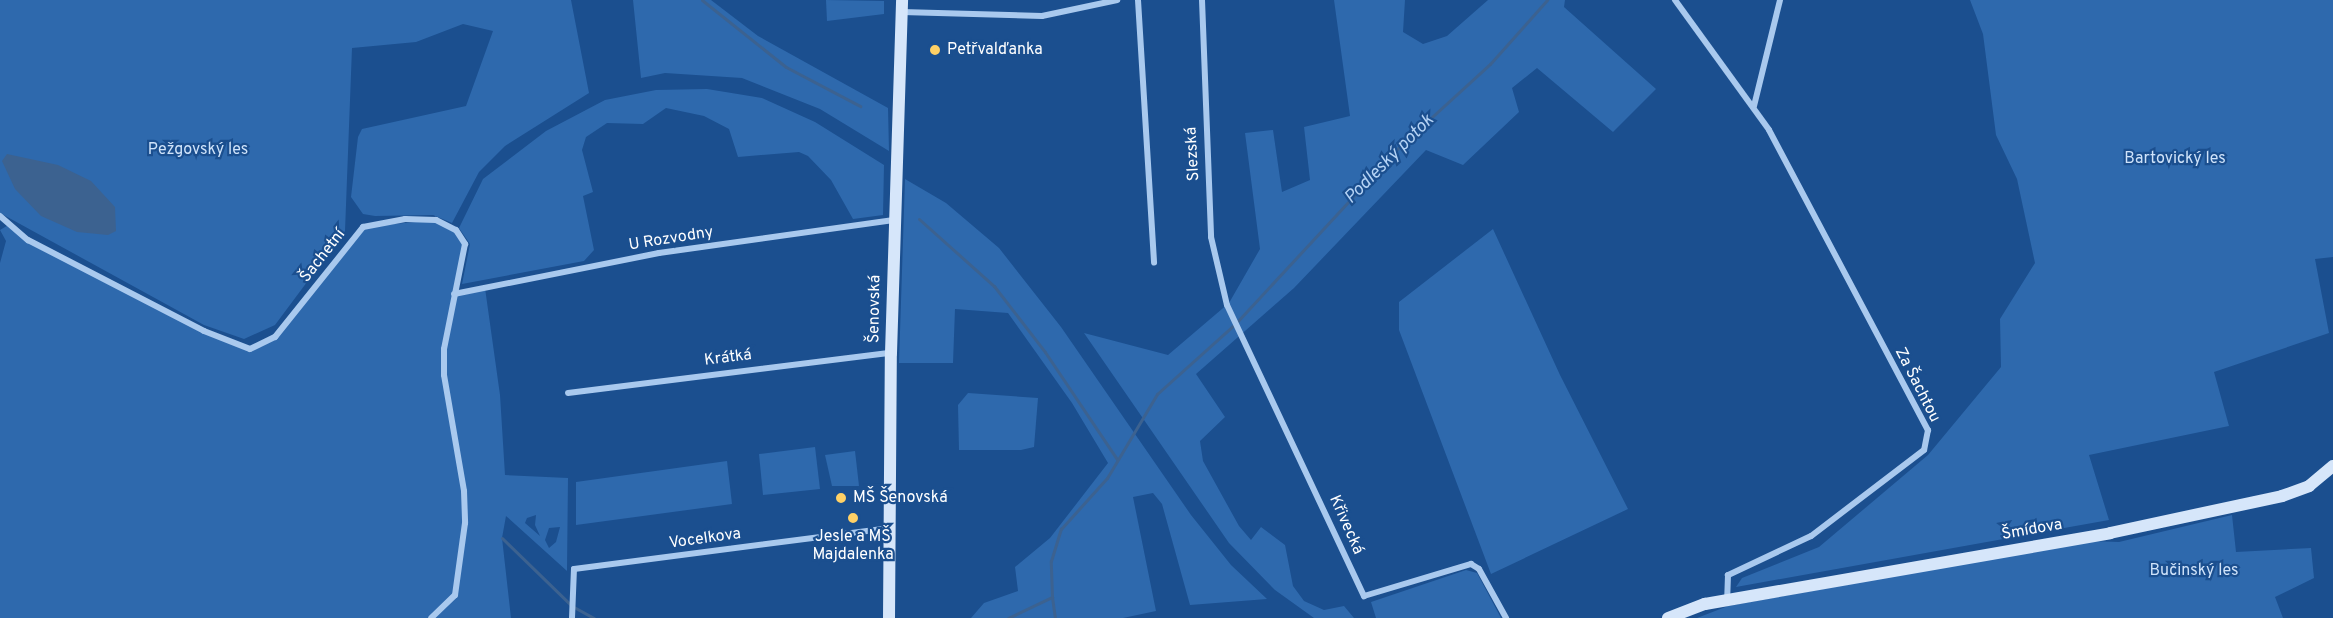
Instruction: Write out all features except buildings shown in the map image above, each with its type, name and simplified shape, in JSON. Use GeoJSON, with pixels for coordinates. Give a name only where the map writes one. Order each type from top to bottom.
{"type":"FeatureCollection","features":[{"type":"Feature","properties":{"kind":"street"},"geometry":{"type":"LineString","coordinates":[[901,6],[1042,16],[1117,0]]}},
{"type":"Feature","properties":{"kind":"street"},"geometry":{"type":"LineString","coordinates":[[1138,0],[1154,263]]}},
{"type":"Feature","properties":{"kind":"street","name":"Slezská"},"geometry":{"type":"LineString","coordinates":[[1202,0],[1212,237],[1227,305]]}},
{"type":"Feature","properties":{"kind":"street","name":"Za Šachtou"},"geometry":{"type":"LineString","coordinates":[[1675,0],[1754,106],[1928,430],[1924,450],[1811,536],[1728,576],[1727,600]]}},
{"type":"Feature","properties":{"kind":"street"},"geometry":{"type":"LineString","coordinates":[[1754,106],[1780,0]]}},
{"type":"Feature","properties":{"kind":"street","name":"Šenovská"},"geometry":{"type":"LineString","coordinates":[[889,618],[891,353],[901,6]]}},
{"type":"Feature","properties":{"kind":"street","name":"Šachetní"},"geometry":{"type":"LineString","coordinates":[[0,216],[28,240],[204,331],[250,349],[275,337],[363,227],[405,219],[436,220],[456,230],[465,244],[454,294],[444,375],[464,491],[465,523],[455,595],[431,618]]}},
{"type":"Feature","properties":{"kind":"street","name":"U Rozvodny"},"geometry":{"type":"LineString","coordinates":[[454,294],[659,253],[894,220]]}},
{"type":"Feature","properties":{"kind":"street","name":"Křivecká"},"geometry":{"type":"LineString","coordinates":[[1227,305],[1364,596],[1471,564],[1479,569],[1506,618]]}},
{"type":"Feature","properties":{"kind":"street","name":"Krátká"},"geometry":{"type":"LineString","coordinates":[[568,393],[891,353]]}},
{"type":"Feature","properties":{"kind":"street","name":"Šmídova"},"geometry":{"type":"LineString","coordinates":[[1668,618],[1727,600],[2189,516],[2293,493],[2316,482],[2333,466]]}},
{"type":"Feature","properties":{"kind":"street","name":"Vocelkova"},"geometry":{"type":"LineString","coordinates":[[572,611],[574,569],[888,528]]}},
{"type":"Feature","properties":{"kind":"green space","name":"Pežgovský les"},"geometry":{"type":"Polygon","coordinates":[[[0,0],[571,0],[589,93],[505,146],[479,172],[452,223],[433,215],[375,216],[363,214],[351,197],[358,137],[362,129],[466,106],[493,31],[463,24],[416,42],[352,48],[345,231],[275,325],[244,339],[204,325],[0,213],[0,0]]]}},
{"type":"Feature","properties":{"kind":"green space"},"geometry":{"type":"Polygon","coordinates":[[[633,0],[711,0],[758,36],[888,108],[889,151],[820,109],[742,78],[665,73],[641,78],[633,0]]]}},
{"type":"Feature","properties":{"kind":"green space"},"geometry":{"type":"Polygon","coordinates":[[[826,0],[884,1],[884,14],[827,21],[826,0]]]}},
{"type":"Feature","properties":{"kind":"green space"},"geometry":{"type":"Polygon","coordinates":[[[1334,0],[1405,0],[1403,32],[1423,44],[1447,36],[1488,0],[1565,0],[1564,7],[1656,89],[1613,132],[1537,68],[1512,88],[1519,112],[1463,165],[1426,150],[1294,288],[1196,374],[1225,417],[1200,441],[1203,461],[1239,526],[1251,540],[1261,527],[1285,545],[1293,586],[1304,601],[1324,610],[1344,606],[1354,618],[1314,618],[1275,590],[1229,543],[1084,333],[1168,355],[1229,303],[1260,249],[1245,133],[1273,130],[1282,192],[1310,180],[1304,127],[1350,116],[1334,0]]]}},
{"type":"Feature","properties":{"kind":"green space","name":"Bartovický les"},"geometry":{"type":"Polygon","coordinates":[[[1970,0],[2333,0],[2333,257],[2315,259],[2329,333],[2214,372],[2229,426],[2089,455],[2109,520],[1736,587],[1742,578],[1819,547],[1928,455],[2001,367],[2000,319],[2035,263],[2017,179],[1996,135],[1983,34],[1970,0]]]}},
{"type":"Feature","properties":{"kind":"green space"},"geometry":{"type":"Polygon","coordinates":[[[707,89],[762,98],[815,122],[884,165],[883,215],[853,219],[831,180],[808,156],[799,152],[738,157],[729,129],[704,116],[666,108],[643,124],[607,123],[586,137],[582,150],[593,192],[583,196],[594,250],[584,261],[462,284],[470,244],[459,228],[483,179],[546,131],[605,100],[656,90],[707,89]]]}},
{"type":"Feature","properties":{"kind":"green space"},"geometry":{"type":"Polygon","coordinates":[[[905,179],[946,203],[999,248],[1061,327],[1191,515],[1231,565],[1267,599],[1190,605],[1162,504],[1153,493],[1133,497],[1156,611],[1123,618],[971,618],[984,603],[1018,591],[1015,567],[1050,538],[1108,463],[1072,403],[1008,313],[955,309],[953,363],[899,363],[905,179]]]}},
{"type":"Feature","properties":{"kind":"green space"},"geometry":{"type":"Polygon","coordinates":[[[436,220],[454,228],[465,244],[454,294],[485,288],[500,395],[505,475],[568,478],[567,571],[506,516],[502,538],[511,618],[0,618],[0,263],[6,241],[0,230],[10,224],[28,240],[204,331],[250,349],[275,337],[363,227],[436,220]],[[536,515],[527,518],[525,523],[540,536],[535,525],[536,515]],[[560,527],[549,528],[545,540],[549,548],[556,542],[560,527]]]}},
{"type":"Feature","properties":{"kind":"green space"},"geometry":{"type":"Polygon","coordinates":[[[1493,229],[1560,375],[1628,509],[1491,574],[1399,330],[1399,302],[1493,229]]]}},
{"type":"Feature","properties":{"kind":"green space"},"geometry":{"type":"Polygon","coordinates":[[[968,393],[1038,398],[1034,447],[1021,450],[959,450],[958,405],[968,393]]]}},
{"type":"Feature","properties":{"kind":"green space"},"geometry":{"type":"Polygon","coordinates":[[[815,447],[820,489],[763,495],[759,454],[815,447]]]}},
{"type":"Feature","properties":{"kind":"green space"},"geometry":{"type":"Polygon","coordinates":[[[855,451],[859,486],[832,486],[825,455],[855,451]]]}},
{"type":"Feature","properties":{"kind":"green space"},"geometry":{"type":"Polygon","coordinates":[[[727,461],[732,504],[576,525],[576,482],[727,461]]]}},
{"type":"Feature","properties":{"kind":"green space","name":"Bučinský les"},"geometry":{"type":"Polygon","coordinates":[[[2232,515],[2236,552],[2311,548],[2314,578],[2275,597],[2283,618],[1697,618],[1728,606],[2090,541],[2119,542],[2232,515]]]}},
{"type":"Feature","properties":{"kind":"green space"},"geometry":{"type":"Polygon","coordinates":[[[1466,570],[1477,573],[1501,618],[1376,618],[1371,602],[1466,570]]]}},
{"type":"Feature","properties":{"kind":"shaded area"},"geometry":{"type":"Polygon","coordinates":[[[7,154],[58,165],[91,181],[115,207],[116,231],[108,235],[77,232],[41,216],[15,189],[2,161],[7,154]]]}},
{"type":"Feature","properties":{"kind":"waterway"},"geometry":{"type":"LineString","coordinates":[[702,0],[786,67],[860,106]]}},
{"type":"Feature","properties":{"kind":"waterway","name":"Podleský potok"},"geometry":{"type":"LineString","coordinates":[[1236,323],[1399,147],[1490,64],[1547,0]]}},
{"type":"Feature","properties":{"kind":"waterway"},"geometry":{"type":"LineString","coordinates":[[919,219],[994,286],[1045,352],[1117,459]]}},
{"type":"Feature","properties":{"kind":"waterway","name":"Podleský potok"},"geometry":{"type":"LineString","coordinates":[[1008,618],[1052,597],[1051,561],[1061,529],[1107,478],[1157,394],[1235,324]]}},
{"type":"Feature","properties":{"kind":"waterway","name":"Podleský potok"},"geometry":{"type":"LineString","coordinates":[[502,538],[572,606],[594,618]]}},
{"type":"Feature","properties":{"kind":"waterway"},"geometry":{"type":"LineString","coordinates":[[1052,597],[1055,618]]}},
{"type":"Feature","properties":{"kind":"place","name":"Petřvalďanka"},"geometry":{"type":"Point","coordinates":[935,50]}},
{"type":"Feature","properties":{"kind":"place","name":"MŠ Šenovská"},"geometry":{"type":"Point","coordinates":[841,498]}},
{"type":"Feature","properties":{"kind":"place","name":"Jesle a MŠ Majdalenka"},"geometry":{"type":"Point","coordinates":[853,518]}}]}
